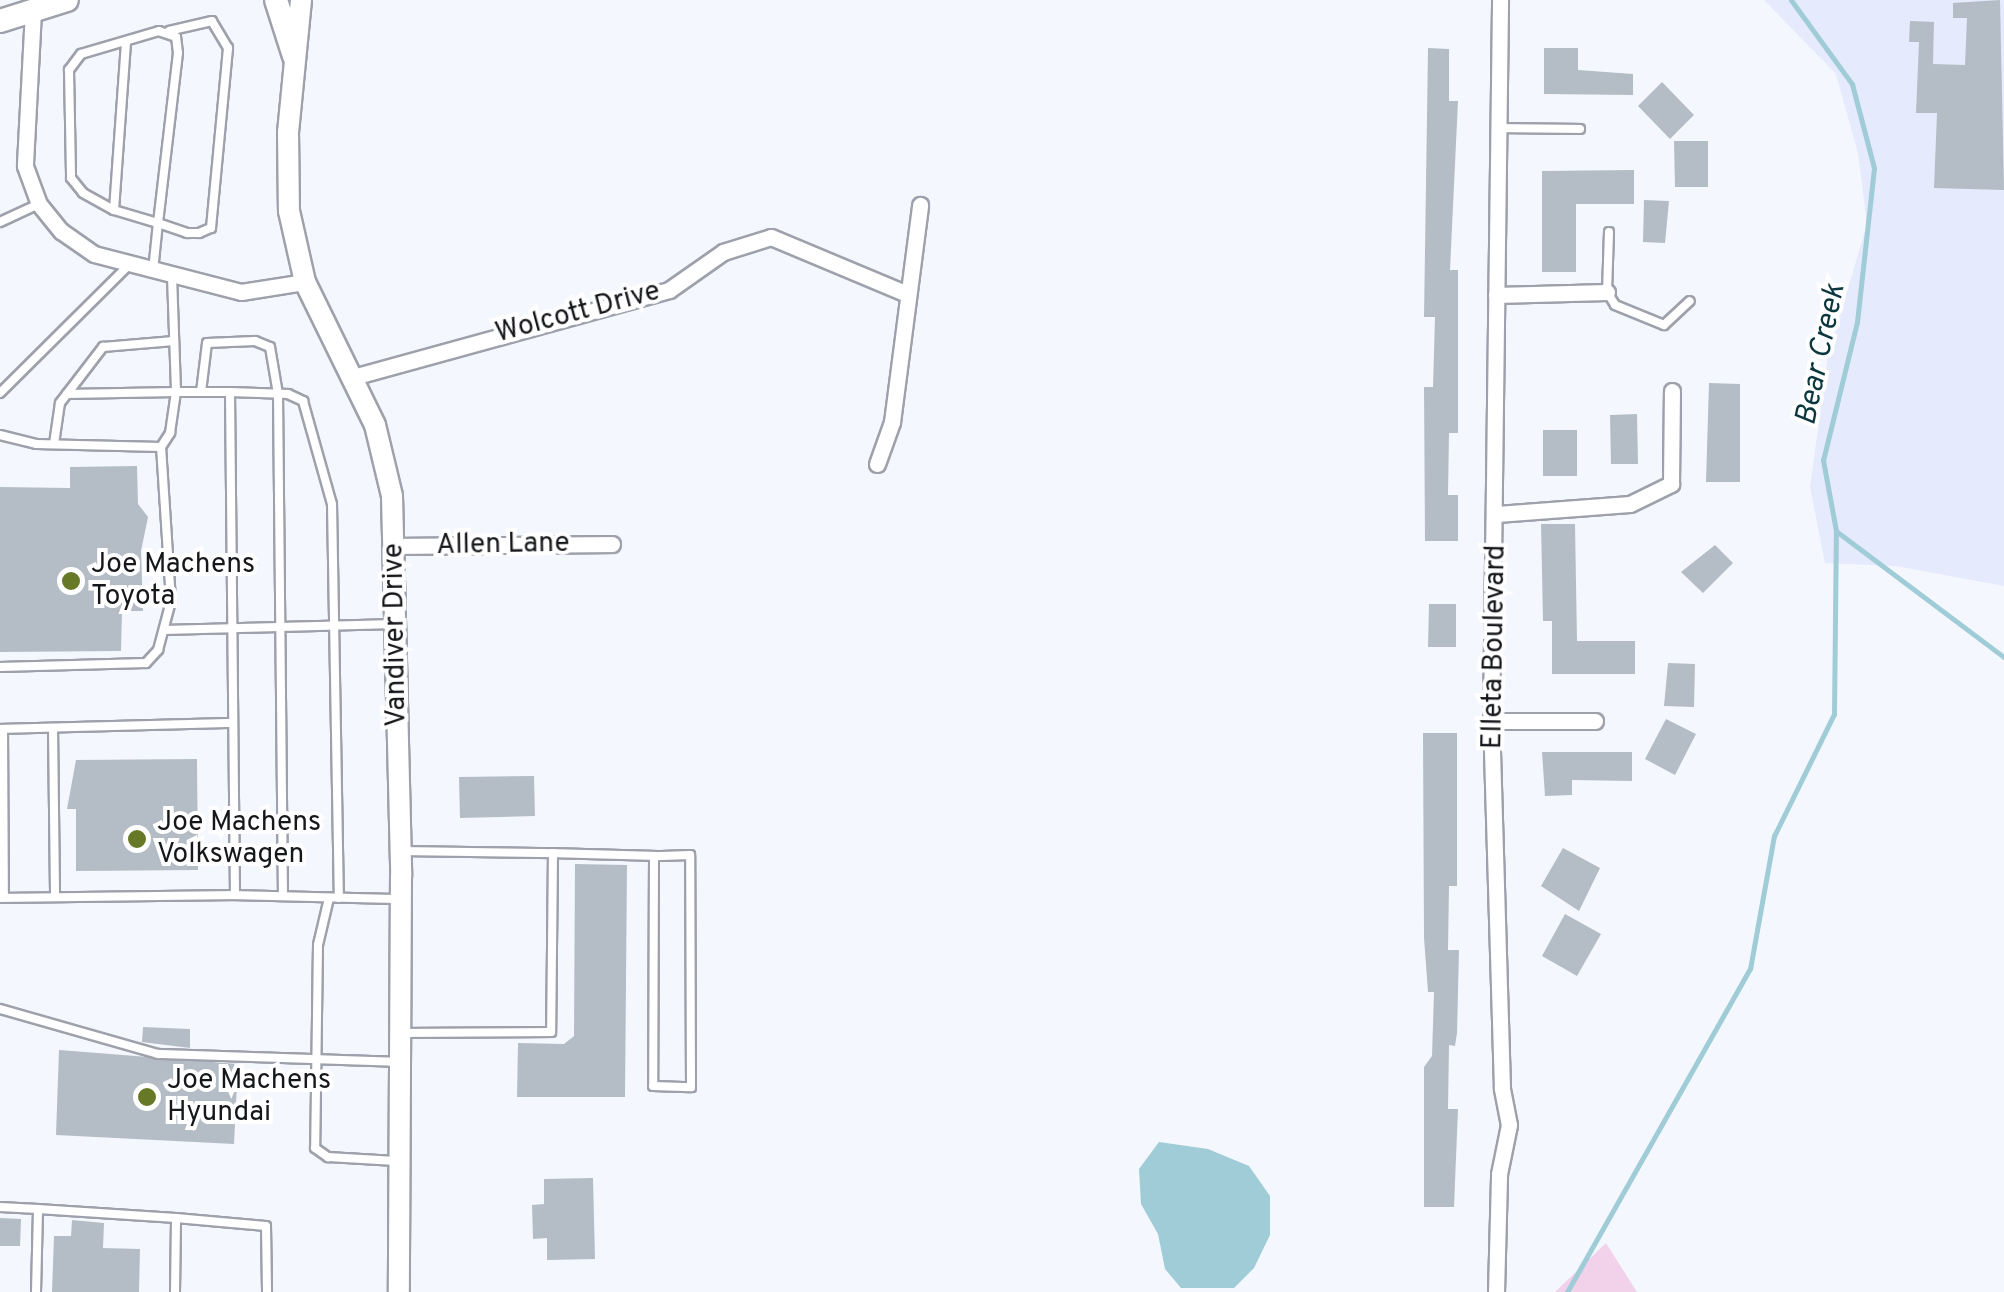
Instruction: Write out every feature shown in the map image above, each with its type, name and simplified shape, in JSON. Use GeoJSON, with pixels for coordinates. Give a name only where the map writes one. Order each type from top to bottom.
{"type":"FeatureCollection","features":[{"type":"Feature","properties":{"kind":"main road"},"geometry":{"type":"LineString","coordinates":[[0,21],[67,0]]}},
{"type":"Feature","properties":{"kind":"main road"},"geometry":{"type":"LineString","coordinates":[[276,0],[294,56]]}},
{"type":"Feature","properties":{"kind":"main road","name":"Vandiver Drive"},"geometry":{"type":"LineString","coordinates":[[301,0],[286,176],[306,282],[353,377],[386,466],[395,546],[400,851],[399,1292]]}},
{"type":"Feature","properties":{"kind":"street","name":"Elleta Boulevard"},"geometry":{"type":"LineString","coordinates":[[1496,1292],[1499,1174],[1509,1125],[1502,1088],[1491,721],[1497,514],[1500,0]]}},
{"type":"Feature","properties":{"kind":"street"},"geometry":{"type":"LineString","coordinates":[[32,11],[25,166],[38,204],[94,254],[153,272],[242,292],[306,282]]}},
{"type":"Feature","properties":{"kind":"street"},"geometry":{"type":"LineString","coordinates":[[877,464],[896,394],[905,293],[920,205]]}},
{"type":"Feature","properties":{"kind":"street","name":"Wolcott Drive"},"geometry":{"type":"LineString","coordinates":[[353,377],[670,290],[722,252],[771,237],[905,293]]}},
{"type":"Feature","properties":{"kind":"street"},"geometry":{"type":"LineString","coordinates":[[1496,294],[1607,292]]}},
{"type":"Feature","properties":{"kind":"street"},"geometry":{"type":"LineString","coordinates":[[1497,514],[1630,504],[1671,484],[1672,391]]}},
{"type":"Feature","properties":{"kind":"street","name":"Allen Lane"},"geometry":{"type":"LineString","coordinates":[[395,546],[612,544]]}},
{"type":"Feature","properties":{"kind":"street"},"geometry":{"type":"LineString","coordinates":[[1491,721],[1596,721]]}},
{"type":"Feature","properties":{"kind":"lane"},"geometry":{"type":"LineString","coordinates":[[212,21],[228,48],[211,228],[187,232],[114,210],[72,178],[69,70],[81,54],[170,31],[212,21]]}},
{"type":"Feature","properties":{"kind":"lane"},"geometry":{"type":"LineString","coordinates":[[153,272],[178,52],[170,31]]}},
{"type":"Feature","properties":{"kind":"lane"},"geometry":{"type":"LineString","coordinates":[[114,210],[126,41]]}},
{"type":"Feature","properties":{"kind":"lane"},"geometry":{"type":"LineString","coordinates":[[1498,128],[1580,129]]}},
{"type":"Feature","properties":{"kind":"lane"},"geometry":{"type":"LineString","coordinates":[[0,222],[38,204]]}},
{"type":"Feature","properties":{"kind":"lane"},"geometry":{"type":"LineString","coordinates":[[1609,232],[1607,292],[1616,305],[1653,324],[1664,324],[1690,301]]}},
{"type":"Feature","properties":{"kind":"lane"},"geometry":{"type":"LineString","coordinates":[[0,393],[129,265]]}},
{"type":"Feature","properties":{"kind":"lane"},"geometry":{"type":"LineString","coordinates":[[0,667],[146,663],[167,630],[161,447],[170,433],[176,392],[172,276]]}},
{"type":"Feature","properties":{"kind":"lane"},"geometry":{"type":"LineString","coordinates":[[54,444],[57,412],[103,346],[174,342]]}},
{"type":"Feature","properties":{"kind":"lane"},"geometry":{"type":"LineString","coordinates":[[201,392],[207,343],[264,342],[274,358],[278,394],[283,896]]}},
{"type":"Feature","properties":{"kind":"lane"},"geometry":{"type":"LineString","coordinates":[[67,394],[230,392],[278,394],[303,401],[318,440],[332,504],[334,898],[318,945],[316,1148],[328,1156],[400,1161]]}},
{"type":"Feature","properties":{"kind":"lane"},"geometry":{"type":"LineString","coordinates":[[230,392],[234,895]]}},
{"type":"Feature","properties":{"kind":"lane"},"geometry":{"type":"LineString","coordinates":[[0,435],[54,444],[161,447]]}},
{"type":"Feature","properties":{"kind":"lane"},"geometry":{"type":"LineString","coordinates":[[167,630],[396,624]]}},
{"type":"Feature","properties":{"kind":"lane"},"geometry":{"type":"LineString","coordinates":[[233,723],[2,729],[2,898],[234,895],[400,899]]}},
{"type":"Feature","properties":{"kind":"lane"},"geometry":{"type":"LineString","coordinates":[[53,728],[55,897]]}},
{"type":"Feature","properties":{"kind":"lane"},"geometry":{"type":"LineString","coordinates":[[400,851],[690,855],[691,1087],[653,1086],[654,856]]}},
{"type":"Feature","properties":{"kind":"lane"},"geometry":{"type":"LineString","coordinates":[[400,1032],[552,1032],[553,853]]}},
{"type":"Feature","properties":{"kind":"lane"},"geometry":{"type":"LineString","coordinates":[[0,1009],[158,1054],[400,1062]]}},
{"type":"Feature","properties":{"kind":"lane"},"geometry":{"type":"LineString","coordinates":[[0,1207],[266,1226],[271,1232],[267,1292]]}},
{"type":"Feature","properties":{"kind":"lane"},"geometry":{"type":"LineString","coordinates":[[36,1292],[38,1209]]}},
{"type":"Feature","properties":{"kind":"lane"},"geometry":{"type":"LineString","coordinates":[[175,1292],[176,1218]]}},
{"type":"Feature","properties":{"kind":"shaded area"},"geometry":{"type":"Polygon","coordinates":[[[1764,0],[2004,0],[2004,586],[1896,566],[1825,563],[1810,487],[1828,356],[1867,224],[1858,153],[1836,74],[1764,0]]]}},
{"type":"Feature","properties":{"kind":"shaded area"},"geometry":{"type":"Polygon","coordinates":[[[1606,1243],[1637,1292],[1555,1292],[1606,1243]]]}},
{"type":"Feature","properties":{"kind":"water"},"geometry":{"type":"Polygon","coordinates":[[[1159,1142],[1208,1149],[1249,1166],[1270,1196],[1270,1235],[1254,1268],[1234,1288],[1181,1288],[1165,1269],[1158,1234],[1141,1204],[1139,1169],[1159,1142]]]}},
{"type":"Feature","properties":{"kind":"building"},"geometry":{"type":"Polygon","coordinates":[[[2000,0],[2004,190],[1934,188],[1937,113],[1916,113],[1919,42],[1909,42],[1910,21],[1934,22],[1933,64],[1965,65],[1967,18],[1953,18],[1953,3],[2000,0]]]}},
{"type":"Feature","properties":{"kind":"building"},"geometry":{"type":"Polygon","coordinates":[[[1428,48],[1449,49],[1449,101],[1458,101],[1450,270],[1458,270],[1458,433],[1449,433],[1448,495],[1458,495],[1458,541],[1425,541],[1424,387],[1433,387],[1435,317],[1424,317],[1428,48]]]}},
{"type":"Feature","properties":{"kind":"building"},"geometry":{"type":"Polygon","coordinates":[[[1544,48],[1578,48],[1578,70],[1633,74],[1633,95],[1544,94],[1544,48]]]}},
{"type":"Feature","properties":{"kind":"building"},"geometry":{"type":"Polygon","coordinates":[[[1662,82],[1694,115],[1670,139],[1638,106],[1662,82]]]}},
{"type":"Feature","properties":{"kind":"building"},"geometry":{"type":"Polygon","coordinates":[[[1674,141],[1708,141],[1708,187],[1675,187],[1674,141]]]}},
{"type":"Feature","properties":{"kind":"building"},"geometry":{"type":"Polygon","coordinates":[[[1634,170],[1634,204],[1576,204],[1576,272],[1542,272],[1542,171],[1634,170]]]}},
{"type":"Feature","properties":{"kind":"building"},"geometry":{"type":"Polygon","coordinates":[[[1644,200],[1669,201],[1665,243],[1643,242],[1644,200]]]}},
{"type":"Feature","properties":{"kind":"building"},"geometry":{"type":"Polygon","coordinates":[[[1709,383],[1740,384],[1740,482],[1706,482],[1709,383]]]}},
{"type":"Feature","properties":{"kind":"building"},"geometry":{"type":"Polygon","coordinates":[[[1637,414],[1638,464],[1611,464],[1610,415],[1637,414]]]}},
{"type":"Feature","properties":{"kind":"building"},"geometry":{"type":"Polygon","coordinates":[[[1543,430],[1577,430],[1577,476],[1543,476],[1543,430]]]}},
{"type":"Feature","properties":{"kind":"building","name":"Joe Machens Toyota"},"geometry":{"type":"Polygon","coordinates":[[[137,466],[138,504],[148,517],[141,551],[143,611],[122,611],[121,651],[0,652],[0,487],[70,488],[70,467],[137,466]]]}},
{"type":"Feature","properties":{"kind":"building"},"geometry":{"type":"Polygon","coordinates":[[[1541,524],[1575,524],[1577,641],[1635,641],[1635,674],[1552,674],[1552,621],[1543,621],[1541,524]]]}},
{"type":"Feature","properties":{"kind":"building"},"geometry":{"type":"Polygon","coordinates":[[[1715,545],[1733,563],[1703,593],[1681,572],[1715,545]]]}},
{"type":"Feature","properties":{"kind":"building"},"geometry":{"type":"Polygon","coordinates":[[[1429,604],[1456,604],[1456,647],[1428,647],[1429,604]]]}},
{"type":"Feature","properties":{"kind":"building"},"geometry":{"type":"Polygon","coordinates":[[[1668,663],[1695,664],[1694,707],[1664,706],[1668,663]]]}},
{"type":"Feature","properties":{"kind":"building"},"geometry":{"type":"Polygon","coordinates":[[[1666,719],[1696,734],[1675,775],[1645,759],[1666,719]]]}},
{"type":"Feature","properties":{"kind":"building"},"geometry":{"type":"Polygon","coordinates":[[[1423,733],[1457,733],[1457,886],[1449,886],[1448,950],[1459,950],[1457,1033],[1455,1046],[1449,1045],[1448,1109],[1458,1109],[1454,1207],[1424,1207],[1424,1067],[1432,1056],[1434,992],[1428,992],[1424,938],[1423,733]]]}},
{"type":"Feature","properties":{"kind":"building"},"geometry":{"type":"Polygon","coordinates":[[[1542,752],[1632,752],[1632,781],[1572,780],[1572,795],[1545,796],[1542,752]]]}},
{"type":"Feature","properties":{"kind":"building","name":"Joe Machens Volkswagen"},"geometry":{"type":"Polygon","coordinates":[[[197,759],[198,870],[76,871],[76,809],[67,809],[76,760],[197,759]]]}},
{"type":"Feature","properties":{"kind":"building"},"geometry":{"type":"Polygon","coordinates":[[[534,776],[535,816],[460,818],[459,777],[534,776]]]}},
{"type":"Feature","properties":{"kind":"building"},"geometry":{"type":"Polygon","coordinates":[[[1563,848],[1600,868],[1579,911],[1541,886],[1563,848]]]}},
{"type":"Feature","properties":{"kind":"building"},"geometry":{"type":"Polygon","coordinates":[[[575,864],[627,865],[625,1097],[517,1097],[518,1043],[564,1044],[574,1036],[575,864]]]}},
{"type":"Feature","properties":{"kind":"building"},"geometry":{"type":"Polygon","coordinates":[[[1565,914],[1601,934],[1577,976],[1542,956],[1565,914]]]}},
{"type":"Feature","properties":{"kind":"building"},"geometry":{"type":"Polygon","coordinates":[[[143,1027],[190,1029],[190,1048],[142,1042],[143,1027]]]}},
{"type":"Feature","properties":{"kind":"building","name":"Joe Machens Hyundai"},"geometry":{"type":"Polygon","coordinates":[[[59,1050],[238,1064],[234,1144],[56,1135],[59,1050]]]}},
{"type":"Feature","properties":{"kind":"building"},"geometry":{"type":"Polygon","coordinates":[[[593,1178],[595,1259],[547,1260],[547,1238],[533,1239],[532,1205],[544,1204],[544,1179],[593,1178]]]}},
{"type":"Feature","properties":{"kind":"building"},"geometry":{"type":"Polygon","coordinates":[[[0,1218],[21,1219],[20,1246],[0,1246],[0,1218]]]}},
{"type":"Feature","properties":{"kind":"building"},"geometry":{"type":"Polygon","coordinates":[[[72,1220],[104,1223],[103,1248],[140,1249],[139,1292],[52,1292],[54,1236],[71,1236],[72,1220]]]}},
{"type":"Feature","properties":{"kind":"waterway","name":"Bear Creek"},"geometry":{"type":"LineString","coordinates":[[1791,0],[1852,84],[1874,168],[1857,322],[1823,460],[1836,531],[2004,657]]}},
{"type":"Feature","properties":{"kind":"waterway"},"geometry":{"type":"LineString","coordinates":[[1567,1292],[1750,969],[1774,836],[1834,714],[1836,531]]}},
{"type":"Feature","properties":{"kind":"place","name":"Joe Machens Toyota"},"geometry":{"type":"Point","coordinates":[71,581]}},
{"type":"Feature","properties":{"kind":"place","name":"Joe Machens Volkswagen"},"geometry":{"type":"Point","coordinates":[137,839]}},
{"type":"Feature","properties":{"kind":"place","name":"Joe Machens Hyundai"},"geometry":{"type":"Point","coordinates":[147,1097]}}]}
